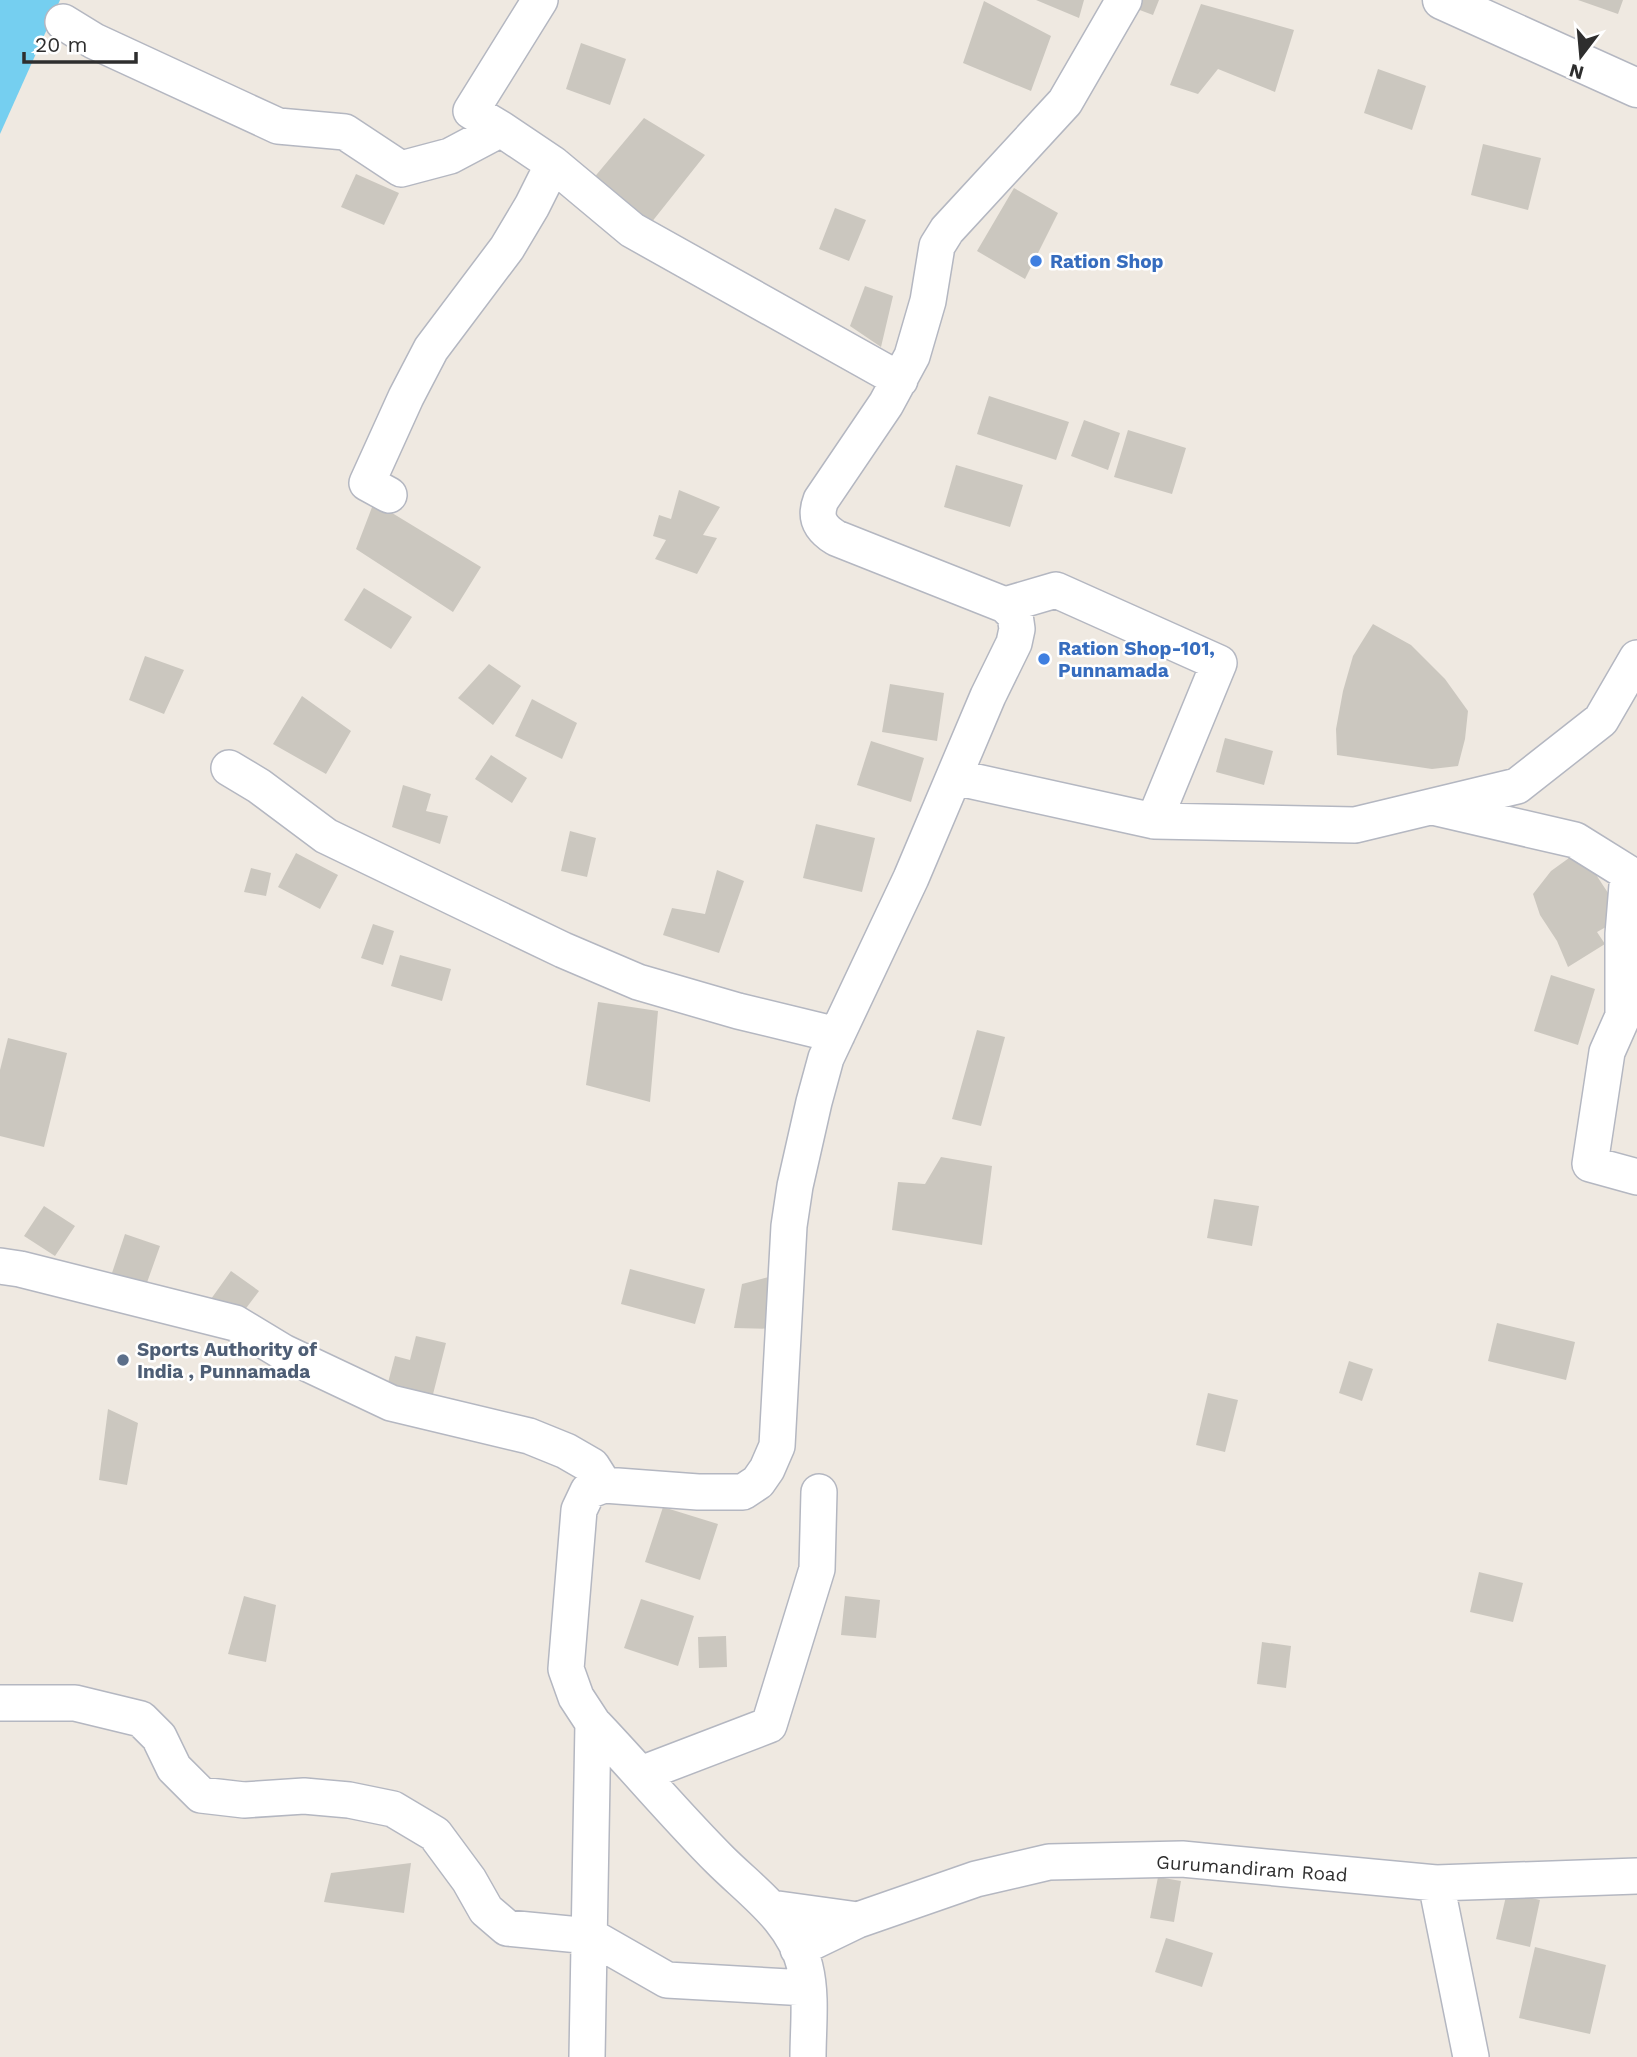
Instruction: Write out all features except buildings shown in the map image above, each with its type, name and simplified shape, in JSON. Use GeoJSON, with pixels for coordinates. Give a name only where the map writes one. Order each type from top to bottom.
{"type":"FeatureCollection","features":[{"type":"Feature","properties":{"kind":"main road"},"geometry":{"type":"LineString","coordinates":[[1442,0],[1637,88]]}},
{"type":"Feature","properties":{"kind":"street"},"geometry":{"type":"LineString","coordinates":[[540,0],[471,111],[553,164],[632,230],[900,380]]}},
{"type":"Feature","properties":{"kind":"street"},"geometry":{"type":"LineString","coordinates":[[808,2057],[805,1967],[786,1926],[593,1723],[583,1710],[570,1683],[566,1669],[566,1646],[579,1510],[588,1491],[604,1485],[698,1492],[743,1492],[758,1482],[777,1446],[789,1226],[795,1185],[826,1058],[911,878],[988,696],[1014,643],[1017,629],[1015,615],[1005,605],[836,538],[822,527],[818,520],[818,509],[821,500],[900,380],[912,356],[921,329],[937,246],[947,230],[1065,102],[1124,0]]}},
{"type":"Feature","properties":{"kind":"street"},"geometry":{"type":"LineString","coordinates":[[63,22],[94,41],[278,126],[345,132],[401,169],[450,156],[501,129]]}},
{"type":"Feature","properties":{"kind":"street"},"geometry":{"type":"LineString","coordinates":[[389,495],[367,483],[406,397],[431,349],[506,248],[532,206],[553,164]]}},
{"type":"Feature","properties":{"kind":"street"},"geometry":{"type":"LineString","coordinates":[[1005,605],[1056,590],[1219,663],[1154,821]]}},
{"type":"Feature","properties":{"kind":"street"},"geometry":{"type":"LineString","coordinates":[[954,777],[1154,821],[1355,825],[1517,786],[1601,720],[1633,674]]}},
{"type":"Feature","properties":{"kind":"street"},"geometry":{"type":"LineString","coordinates":[[229,768],[259,786],[326,836],[563,950],[638,982],[738,1011],[837,1035]]}},
{"type":"Feature","properties":{"kind":"street"},"geometry":{"type":"LineString","coordinates":[[1431,806],[1575,840],[1628,873],[1623,934],[1632,1008],[1607,1052],[1590,1164],[1637,1177]]}},
{"type":"Feature","properties":{"kind":"street"},"geometry":{"type":"LineString","coordinates":[[0,1266],[234,1323],[283,1352],[391,1403],[529,1436],[566,1451],[592,1466],[604,1485]]}},
{"type":"Feature","properties":{"kind":"street"},"geometry":{"type":"LineString","coordinates":[[641,1774],[769,1725],[817,1569],[819,1492]]}},
{"type":"Feature","properties":{"kind":"street"},"geometry":{"type":"LineString","coordinates":[[0,1703],[75,1703],[141,1719],[159,1737],[174,1768],[201,1795],[244,1800],[304,1796],[349,1800],[393,1809],[435,1833],[470,1880],[486,1910],[507,1928],[590,1936],[667,1980],[807,1988]]}},
{"type":"Feature","properties":{"kind":"street"},"geometry":{"type":"LineString","coordinates":[[587,2057],[593,1723]]}},
{"type":"Feature","properties":{"kind":"street","name":"Gurumandiram Road"},"geometry":{"type":"LineString","coordinates":[[798,1949],[858,1920],[976,1879],[1049,1863],[1182,1859],[1436,1883],[1637,1876]]}},
{"type":"Feature","properties":{"kind":"street"},"geometry":{"type":"LineString","coordinates":[[1436,1883],[1471,2057]]}},
{"type":"Feature","properties":{"kind":"street"},"geometry":{"type":"LineString","coordinates":[[771,1908],[858,1920]]}},
{"type":"Feature","properties":{"kind":"water"},"geometry":{"type":"Polygon","coordinates":[[[0,0],[60,0],[0,134],[0,0]]]}},
{"type":"Feature","properties":{"kind":"place","name":"Ration Shop"},"geometry":{"type":"Point","coordinates":[1036,261]}},
{"type":"Feature","properties":{"kind":"place","name":"Ration Shop-101, Punnamada"},"geometry":{"type":"Point","coordinates":[1044,659]}},
{"type":"Feature","properties":{"kind":"place","name":"Sports Authority of India , Punnamada"},"geometry":{"type":"Point","coordinates":[123,1360]}}]}
